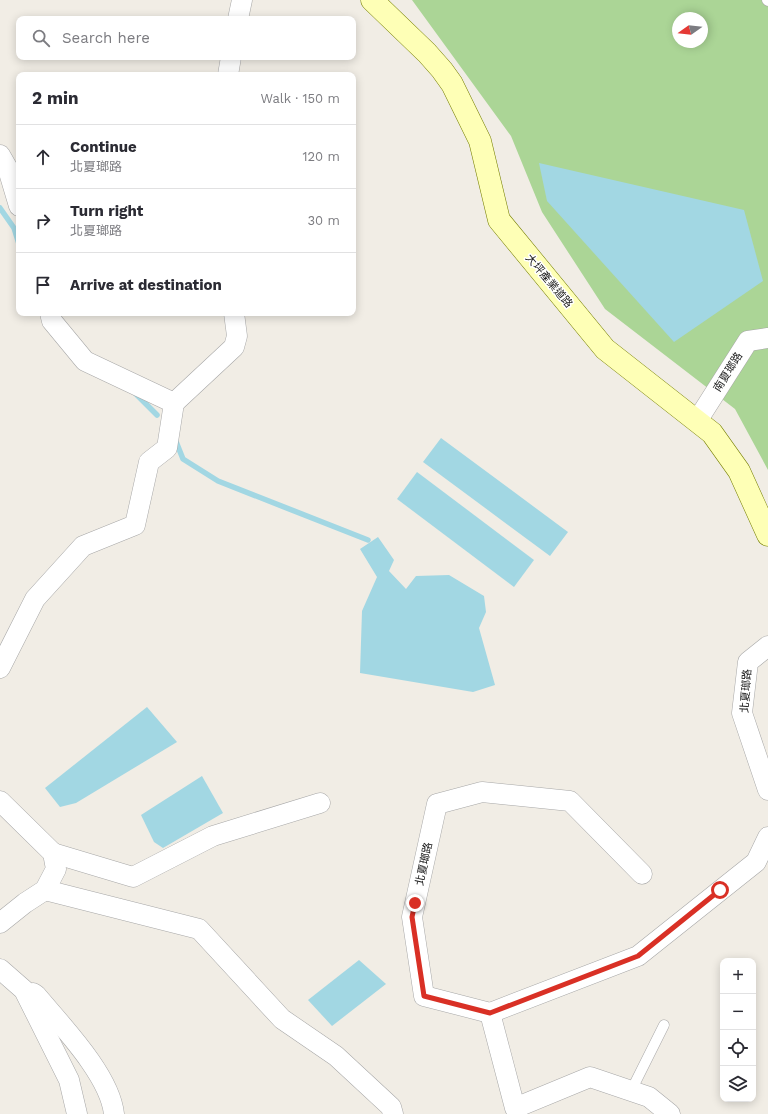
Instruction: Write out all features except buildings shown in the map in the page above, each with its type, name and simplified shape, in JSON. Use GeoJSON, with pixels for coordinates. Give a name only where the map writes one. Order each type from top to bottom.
{"type":"FeatureCollection","features":[{"type":"Feature","properties":{"kind":"street"},"geometry":{"type":"LineString","coordinates":[[239,16],[242,0]]}},
{"type":"Feature","properties":{"kind":"street","name":"大坪產業道路"},"geometry":{"type":"LineString","coordinates":[[372,0],[427,53],[452,84],[480,141],[499,220],[605,349],[712,433],[739,471],[768,535]]}},
{"type":"Feature","properties":{"kind":"street"},"geometry":{"type":"LineString","coordinates":[[228,72],[230,60]]}},
{"type":"Feature","properties":{"kind":"street"},"geometry":{"type":"LineString","coordinates":[[0,156],[8,169],[16,196]]}},
{"type":"Feature","properties":{"kind":"street"},"geometry":{"type":"LineString","coordinates":[[51,316],[52,321],[85,361],[174,403]]}},
{"type":"Feature","properties":{"kind":"street"},"geometry":{"type":"LineString","coordinates":[[0,668],[35,599],[82,546],[134,525],[149,462],[166,448],[174,403],[234,347],[238,336],[235,316]]}},
{"type":"Feature","properties":{"kind":"street","name":"南夏瑯路"},"geometry":{"type":"LineString","coordinates":[[697,421],[748,341],[768,338]]}},
{"type":"Feature","properties":{"kind":"street","name":"北夏瑯路"},"geometry":{"type":"LineString","coordinates":[[768,646],[748,662],[742,713],[768,790]]}},
{"type":"Feature","properties":{"kind":"street","name":"北夏瑯路"},"geometry":{"type":"LineString","coordinates":[[490,1013],[424,996],[412,917],[437,804],[482,792],[570,801],[642,874]]}},
{"type":"Feature","properties":{"kind":"street"},"geometry":{"type":"LineString","coordinates":[[0,801],[53,853],[133,877],[213,836],[320,803]]}},
{"type":"Feature","properties":{"kind":"street"},"geometry":{"type":"LineString","coordinates":[[670,1114],[649,1097],[590,1077],[513,1111],[490,1013],[638,956],[756,862],[768,837]]}},
{"type":"Feature","properties":{"kind":"street"},"geometry":{"type":"LineString","coordinates":[[0,923],[25,903],[46,890],[56,869],[53,853]]}},
{"type":"Feature","properties":{"kind":"street"},"geometry":{"type":"LineString","coordinates":[[46,890],[198,929],[282,1019],[336,1056],[391,1107],[393,1114]]}},
{"type":"Feature","properties":{"kind":"street"},"geometry":{"type":"LineString","coordinates":[[0,970],[24,990],[36,995],[95,1067],[113,1104],[114,1114]]}},
{"type":"Feature","properties":{"kind":"street"},"geometry":{"type":"LineString","coordinates":[[24,990],[69,1080],[77,1114]]}},
{"type":"Feature","properties":{"kind":"lane"},"geometry":{"type":"LineString","coordinates":[[631,1091],[664,1025]]}},
{"type":"Feature","properties":{"kind":"green space"},"geometry":{"type":"Polygon","coordinates":[[[412,0],[768,0],[768,470],[735,409],[605,309],[542,212],[511,136],[412,0]]]}},
{"type":"Feature","properties":{"kind":"water"},"geometry":{"type":"Polygon","coordinates":[[[539,163],[744,210],[763,281],[674,342],[547,201],[539,163]]]}},
{"type":"Feature","properties":{"kind":"water"},"geometry":{"type":"Polygon","coordinates":[[[441,438],[568,532],[550,556],[423,462],[441,438]]]}},
{"type":"Feature","properties":{"kind":"water"},"geometry":{"type":"Polygon","coordinates":[[[417,472],[534,560],[514,587],[397,499],[417,472]]]}},
{"type":"Feature","properties":{"kind":"water"},"geometry":{"type":"Polygon","coordinates":[[[378,537],[394,560],[389,571],[406,589],[416,576],[449,575],[484,596],[486,612],[479,628],[495,685],[473,692],[360,673],[362,611],[377,577],[360,549],[378,537]]]}},
{"type":"Feature","properties":{"kind":"water"},"geometry":{"type":"Polygon","coordinates":[[[147,707],[177,742],[76,803],[60,807],[45,788],[147,707]]]}},
{"type":"Feature","properties":{"kind":"water"},"geometry":{"type":"Polygon","coordinates":[[[202,776],[223,813],[163,848],[154,842],[141,815],[202,776]]]}},
{"type":"Feature","properties":{"kind":"water"},"geometry":{"type":"Polygon","coordinates":[[[359,960],[386,984],[332,1026],[308,1000],[359,960]]]}},
{"type":"Feature","properties":{"kind":"waterway"},"geometry":{"type":"LineString","coordinates":[[0,208],[14,228],[16,234]]}},
{"type":"Feature","properties":{"kind":"waterway"},"geometry":{"type":"LineString","coordinates":[[136,394],[157,415]]}},
{"type":"Feature","properties":{"kind":"waterway"},"geometry":{"type":"LineString","coordinates":[[175,439],[183,459],[218,481],[368,540]]}},
{"type":"Feature","properties":{"kind":"route"},"geometry":{"type":"LineString","coordinates":[[415,903],[412,917],[424,996],[490,1013],[638,956],[720,890]]}}]}
